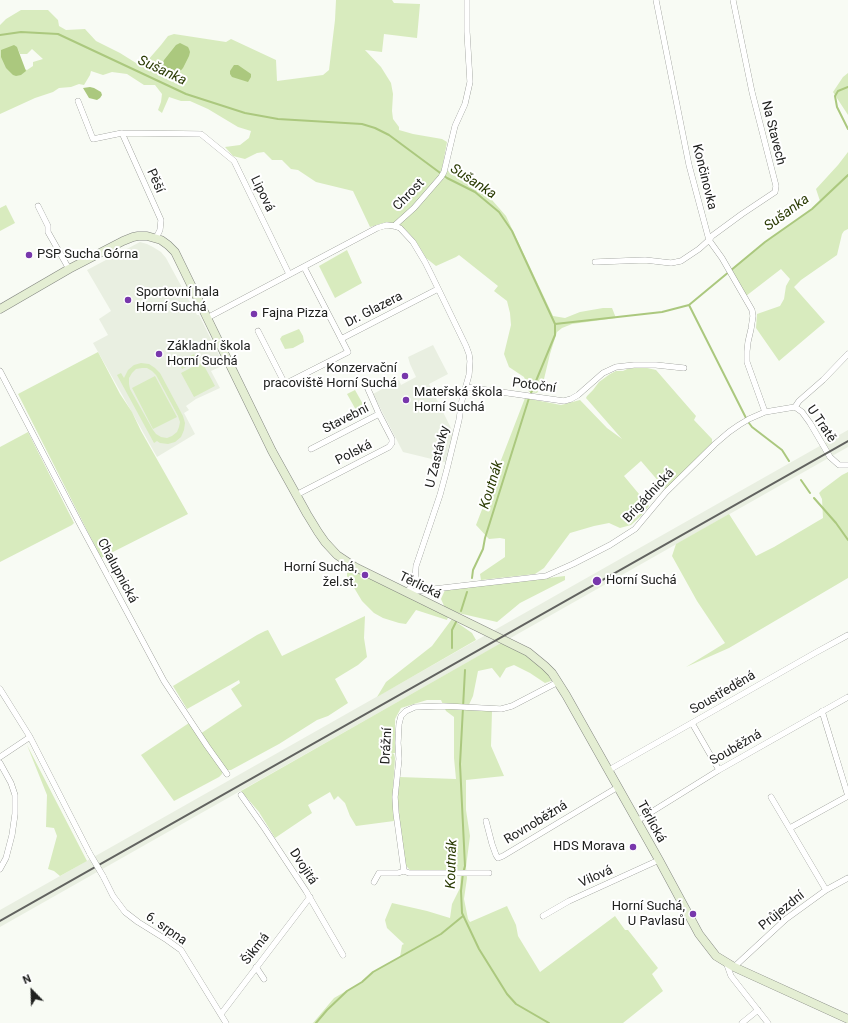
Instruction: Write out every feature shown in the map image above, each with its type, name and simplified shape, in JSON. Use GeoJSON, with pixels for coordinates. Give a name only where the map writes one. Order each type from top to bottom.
{"type":"FeatureCollection","features":[{"type":"Feature","properties":{"kind":"main road"},"geometry":{"type":"LineString","coordinates":[[0,309],[69,269],[123,241],[133,237],[147,236],[156,238]]}},
{"type":"Feature","properties":{"kind":"main road","name":"Těrlická"},"geometry":{"type":"LineString","coordinates":[[156,238],[168,245],[175,252],[272,451],[318,532],[337,555],[364,572],[528,652],[545,666],[552,673],[566,695],[699,934],[716,956],[734,967],[848,1019]]}},
{"type":"Feature","properties":{"kind":"street","name":"Chrost"},"geometry":{"type":"LineString","coordinates":[[208,318],[377,228],[387,225],[394,226],[414,208],[443,175],[455,126],[465,104],[470,82],[467,0]]}},
{"type":"Feature","properties":{"kind":"street","name":"Končinovka"},"geometry":{"type":"LineString","coordinates":[[656,0],[689,165],[709,240]]}},
{"type":"Feature","properties":{"kind":"street","name":"Na Stavech"},"geometry":{"type":"LineString","coordinates":[[709,240],[712,236],[742,214],[775,192],[776,186],[752,92],[733,0]]}},
{"type":"Feature","properties":{"kind":"street"},"geometry":{"type":"LineString","coordinates":[[78,101],[93,139],[122,133]]}},
{"type":"Feature","properties":{"kind":"street","name":"Lipová"},"geometry":{"type":"LineString","coordinates":[[122,133],[201,134],[234,161],[289,274]]}},
{"type":"Feature","properties":{"kind":"street","name":"Pěší"},"geometry":{"type":"LineString","coordinates":[[122,133],[161,220],[160,230],[156,238]]}},
{"type":"Feature","properties":{"kind":"street"},"geometry":{"type":"LineString","coordinates":[[38,206],[48,226],[48,232],[69,269]]}},
{"type":"Feature","properties":{"kind":"street","name":"U Zastávky"},"geometry":{"type":"LineString","coordinates":[[394,226],[400,228],[407,236],[418,250],[429,269],[458,329],[469,354],[470,361],[466,387],[447,470],[416,566],[415,582],[407,592]]}},
{"type":"Feature","properties":{"kind":"street"},"geometry":{"type":"LineString","coordinates":[[595,262],[644,260],[671,263],[681,261],[709,240],[722,258],[752,310],[753,316],[746,352],[747,362],[765,412]]}},
{"type":"Feature","properties":{"kind":"street"},"geometry":{"type":"LineString","coordinates":[[304,267],[341,339]]}},
{"type":"Feature","properties":{"kind":"street","name":"Dr. Glazera"},"geometry":{"type":"LineString","coordinates":[[258,331],[286,384],[348,352],[341,339],[438,289]]}},
{"type":"Feature","properties":{"kind":"street"},"geometry":{"type":"LineString","coordinates":[[795,407],[799,401],[823,380],[848,354]]}},
{"type":"Feature","properties":{"kind":"street","name":"Potoční"},"geometry":{"type":"LineString","coordinates":[[466,387],[564,401],[578,396],[603,373],[616,367],[634,364],[684,368]]}},
{"type":"Feature","properties":{"kind":"street","name":"Chalupnická"},"geometry":{"type":"LineString","coordinates":[[0,371],[79,523],[164,681],[227,774]]}},
{"type":"Feature","properties":{"kind":"street","name":"Stavební"},"geometry":{"type":"LineString","coordinates":[[311,449],[379,414],[364,380]]}},
{"type":"Feature","properties":{"kind":"street","name":"Brigádnická"},"geometry":{"type":"LineString","coordinates":[[407,592],[546,576],[573,564],[610,545],[635,529],[666,492],[715,444],[739,425],[765,412],[795,407]]}},
{"type":"Feature","properties":{"kind":"street","name":"U Tratě"},"geometry":{"type":"LineString","coordinates":[[795,407],[802,412],[830,457],[839,465],[848,466]]}},
{"type":"Feature","properties":{"kind":"street","name":"Polská"},"geometry":{"type":"LineString","coordinates":[[296,495],[389,448],[392,443],[392,439],[379,414]]}},
{"type":"Feature","properties":{"kind":"street","name":"Soustředěná"},"geometry":{"type":"LineString","coordinates":[[609,770],[815,652],[848,635]]}},
{"type":"Feature","properties":{"kind":"street","name":"Drážní"},"geometry":{"type":"LineString","coordinates":[[404,871],[395,797],[399,724],[401,716],[406,710],[415,707],[443,706],[500,709],[512,706],[558,682]]}},
{"type":"Feature","properties":{"kind":"street"},"geometry":{"type":"LineString","coordinates":[[0,689],[30,738],[0,757]]}},
{"type":"Feature","properties":{"kind":"street","name":"Souběžná"},"geometry":{"type":"LineString","coordinates":[[637,821],[719,770],[848,696]]}},
{"type":"Feature","properties":{"kind":"street"},"geometry":{"type":"LineString","coordinates":[[790,828],[848,796],[822,711]]}},
{"type":"Feature","properties":{"kind":"street"},"geometry":{"type":"LineString","coordinates":[[692,723],[719,770]]}},
{"type":"Feature","properties":{"kind":"street","name":"6. srpna"},"geometry":{"type":"LineString","coordinates":[[30,738],[113,896],[126,912],[138,922],[180,950],[226,1023]]}},
{"type":"Feature","properties":{"kind":"street"},"geometry":{"type":"LineString","coordinates":[[0,763],[13,789],[15,796],[15,814],[12,835],[6,858],[0,869]]}},
{"type":"Feature","properties":{"kind":"street","name":"Rovnoběžná"},"geometry":{"type":"LineString","coordinates":[[486,821],[492,844],[498,858],[618,787]]}},
{"type":"Feature","properties":{"kind":"street","name":"Dvojitá"},"geometry":{"type":"LineString","coordinates":[[241,795],[310,897],[343,954]]}},
{"type":"Feature","properties":{"kind":"street"},"geometry":{"type":"LineString","coordinates":[[771,797],[826,890]]}},
{"type":"Feature","properties":{"kind":"street","name":"Vilová"},"geometry":{"type":"LineString","coordinates":[[543,916],[569,901],[659,860]]}},
{"type":"Feature","properties":{"kind":"street"},"geometry":{"type":"LineString","coordinates":[[374,882],[379,873],[398,873],[404,871],[409,873],[489,873]]}},
{"type":"Feature","properties":{"kind":"street","name":"Průjezdní"},"geometry":{"type":"LineString","coordinates":[[734,967],[786,919],[826,890],[848,878]]}},
{"type":"Feature","properties":{"kind":"street","name":"Šikmá"},"geometry":{"type":"LineString","coordinates":[[220,1014],[310,897]]}},
{"type":"Feature","properties":{"kind":"street"},"geometry":{"type":"LineString","coordinates":[[726,962],[731,976],[768,1023]]}},
{"type":"Feature","properties":{"kind":"street"},"geometry":{"type":"LineString","coordinates":[[256,967],[264,979]]}},
{"type":"Feature","properties":{"kind":"street"},"geometry":{"type":"LineString","coordinates":[[742,1023],[758,1010]]}},
{"type":"Feature","properties":{"kind":"shaded area"},"geometry":{"type":"Polygon","coordinates":[[[336,0],[392,0],[394,3],[420,4],[417,38],[384,34],[382,52],[365,50],[381,67],[391,83],[393,94],[393,119],[399,127],[399,130],[442,139],[447,142],[442,169],[448,171],[492,200],[506,216],[553,316],[565,318],[580,312],[612,308],[616,318],[572,324],[557,332],[544,379],[537,393],[529,392],[524,377],[509,367],[504,354],[511,325],[510,313],[507,301],[494,291],[498,286],[459,255],[436,266],[426,258],[415,240],[405,229],[393,223],[384,223],[370,227],[353,191],[316,182],[298,170],[291,169],[282,160],[272,160],[264,152],[257,153],[245,159],[233,156],[225,147],[240,145],[249,138],[251,131],[238,127],[208,109],[190,101],[181,101],[169,97],[162,113],[158,110],[162,94],[155,85],[144,85],[127,74],[112,72],[103,75],[91,71],[84,85],[79,84],[71,87],[59,88],[53,92],[35,98],[0,114],[0,25],[6,19],[21,10],[48,10],[58,20],[59,26],[66,30],[85,29],[96,41],[136,63],[148,60],[168,36],[174,34],[226,42],[231,39],[276,60],[277,81],[323,75],[329,70],[336,0]],[[17,47],[24,69],[27,70],[33,66],[33,62],[43,59],[32,49],[27,54],[20,54],[17,47]]]}},
{"type":"Feature","properties":{"kind":"shaded area"},"geometry":{"type":"Polygon","coordinates":[[[848,73],[848,115],[833,92],[843,77],[848,73]]]}},
{"type":"Feature","properties":{"kind":"shaded area"},"geometry":{"type":"Polygon","coordinates":[[[848,152],[848,229],[842,234],[837,255],[801,280],[794,287],[825,322],[779,361],[756,328],[757,314],[780,306],[784,299],[786,286],[790,279],[781,269],[746,296],[730,270],[765,242],[812,209],[820,201],[816,189],[848,152]]]}},
{"type":"Feature","properties":{"kind":"shaded area"},"geometry":{"type":"Polygon","coordinates":[[[6,205],[15,223],[0,231],[0,208],[6,205]]]}},
{"type":"Feature","properties":{"kind":"shaded area","name":"Základní škola Horní Suchá"},"geometry":{"type":"Polygon","coordinates":[[[140,242],[153,247],[161,252],[166,258],[197,315],[199,315],[224,365],[211,371],[220,388],[196,399],[186,406],[189,410],[184,413],[195,434],[157,457],[93,343],[108,335],[99,319],[111,311],[87,270],[140,242]]]}},
{"type":"Feature","properties":{"kind":"shaded area"},"geometry":{"type":"Polygon","coordinates":[[[347,250],[362,283],[335,298],[319,266],[347,250]]]}},
{"type":"Feature","properties":{"kind":"shaded area"},"geometry":{"type":"Polygon","coordinates":[[[299,329],[303,336],[304,342],[293,348],[285,349],[280,339],[282,336],[299,329]]]}},
{"type":"Feature","properties":{"kind":"shaded area","name":"Mateřská škola Horní Suchá"},"geometry":{"type":"Polygon","coordinates":[[[433,345],[448,374],[429,384],[454,434],[448,461],[444,462],[403,452],[373,394],[399,380],[401,385],[416,377],[408,357],[433,345]]]}},
{"type":"Feature","properties":{"kind":"shaded area"},"geometry":{"type":"Polygon","coordinates":[[[98,352],[188,514],[101,558],[18,394],[98,352]]]}},
{"type":"Feature","properties":{"kind":"shaded area"},"geometry":{"type":"Polygon","coordinates":[[[194,354],[198,361],[182,369],[179,362],[194,354]]]}},
{"type":"Feature","properties":{"kind":"shaded area"},"geometry":{"type":"Polygon","coordinates":[[[202,362],[215,386],[194,397],[181,373],[202,362]]]}},
{"type":"Feature","properties":{"kind":"shaded area"},"geometry":{"type":"Polygon","coordinates":[[[141,363],[149,364],[160,373],[183,416],[185,423],[184,430],[181,437],[175,442],[168,444],[157,441],[154,443],[117,375],[121,373],[124,378],[128,370],[134,365],[141,363]],[[147,368],[136,369],[132,373],[129,378],[130,389],[156,434],[167,438],[177,432],[180,422],[156,375],[147,368]]]}},
{"type":"Feature","properties":{"kind":"shaded area"},"geometry":{"type":"Polygon","coordinates":[[[643,367],[656,370],[696,416],[694,420],[712,439],[712,444],[666,490],[641,461],[624,476],[649,506],[631,525],[620,528],[609,523],[570,533],[544,568],[535,574],[481,580],[480,574],[505,557],[505,539],[489,539],[476,525],[525,398],[561,405],[580,400],[607,428],[622,439],[586,398],[599,382],[610,374],[616,371],[643,367]]]}},
{"type":"Feature","properties":{"kind":"shaded area"},"geometry":{"type":"Polygon","coordinates":[[[155,376],[177,417],[153,429],[132,388],[155,376]]]}},
{"type":"Feature","properties":{"kind":"shaded area"},"geometry":{"type":"Polygon","coordinates":[[[355,390],[364,406],[356,410],[347,394],[355,390]]]}},
{"type":"Feature","properties":{"kind":"shaded area"},"geometry":{"type":"Polygon","coordinates":[[[848,430],[848,447],[0,927],[0,910],[848,430]]]}},
{"type":"Feature","properties":{"kind":"shaded area"},"geometry":{"type":"Polygon","coordinates":[[[28,432],[74,523],[0,562],[0,447],[28,432]]]}},
{"type":"Feature","properties":{"kind":"shaded area"},"geometry":{"type":"Polygon","coordinates":[[[848,472],[848,578],[729,648],[686,667],[725,643],[697,601],[672,556],[676,544],[729,514],[756,556],[823,518],[822,499],[819,493],[848,472]]]}},
{"type":"Feature","properties":{"kind":"shaded area"},"geometry":{"type":"Polygon","coordinates":[[[349,568],[448,617],[447,620],[416,610],[406,624],[383,618],[374,613],[362,601],[347,576],[349,568]]]}},
{"type":"Feature","properties":{"kind":"shaded area"},"geometry":{"type":"Polygon","coordinates":[[[565,576],[565,580],[520,603],[497,622],[454,612],[445,608],[441,599],[445,590],[565,576]]]}},
{"type":"Feature","properties":{"kind":"shaded area"},"geometry":{"type":"Polygon","coordinates":[[[365,616],[364,638],[367,657],[358,665],[335,679],[348,703],[328,716],[317,720],[279,744],[231,770],[227,770],[200,734],[242,706],[231,689],[240,683],[239,680],[187,709],[173,686],[265,631],[268,630],[282,656],[365,616]]]}},
{"type":"Feature","properties":{"kind":"shaded area"},"geometry":{"type":"Polygon","coordinates":[[[452,619],[472,633],[476,640],[377,697],[386,682],[432,646],[452,619]]]}},
{"type":"Feature","properties":{"kind":"shaded area"},"geometry":{"type":"Polygon","coordinates":[[[501,643],[525,654],[549,674],[551,681],[545,683],[514,665],[506,668],[500,678],[492,668],[478,671],[473,696],[467,709],[492,711],[491,746],[504,776],[466,780],[466,810],[470,836],[464,899],[468,919],[470,922],[507,906],[516,925],[518,936],[540,972],[615,916],[625,930],[628,930],[658,968],[652,974],[663,991],[623,1023],[313,1023],[334,998],[362,982],[373,972],[400,957],[402,945],[404,944],[387,928],[385,920],[392,903],[450,918],[452,904],[460,888],[461,870],[411,871],[408,868],[404,863],[397,796],[399,777],[456,779],[454,758],[454,717],[446,711],[441,700],[427,700],[401,708],[395,719],[395,753],[392,753],[394,754],[395,758],[393,789],[394,821],[356,826],[345,803],[338,796],[334,800],[330,792],[308,805],[312,813],[275,838],[259,812],[241,791],[501,643]]]}},
{"type":"Feature","properties":{"kind":"shaded area"},"geometry":{"type":"Polygon","coordinates":[[[189,723],[222,771],[222,774],[174,801],[141,755],[189,723]]]}},
{"type":"Feature","properties":{"kind":"shaded area"},"geometry":{"type":"Polygon","coordinates":[[[27,745],[87,861],[60,876],[54,871],[48,869],[57,836],[54,828],[46,827],[47,795],[27,745]]]}},
{"type":"Feature","properties":{"kind":"water"},"geometry":{"type":"Polygon","coordinates":[[[180,43],[188,47],[190,52],[189,56],[183,68],[175,77],[164,77],[160,70],[164,60],[176,45],[180,43]]]}},
{"type":"Feature","properties":{"kind":"water"},"geometry":{"type":"Polygon","coordinates":[[[14,45],[17,47],[26,71],[21,75],[16,76],[6,68],[1,57],[1,50],[14,45]]]}},
{"type":"Feature","properties":{"kind":"water"},"geometry":{"type":"Polygon","coordinates":[[[234,65],[238,65],[251,74],[248,82],[232,77],[230,71],[234,65]]]}},
{"type":"Feature","properties":{"kind":"water"},"geometry":{"type":"Polygon","coordinates":[[[90,87],[101,92],[102,95],[100,98],[97,100],[89,98],[83,88],[90,87]]]}},
{"type":"Feature","properties":{"kind":"waterway","name":"Sušanka"},"geometry":{"type":"LineString","coordinates":[[0,35],[21,32],[58,34],[186,94],[245,113],[278,119],[362,124],[375,128],[389,135],[447,178],[475,192],[499,212],[512,231],[555,324],[662,312],[689,305],[765,242],[812,209],[848,175]]}},
{"type":"Feature","properties":{"kind":"waterway"},"geometry":{"type":"LineString","coordinates":[[848,87],[838,91],[835,96],[837,107],[848,129]]}},
{"type":"Feature","properties":{"kind":"waterway"},"geometry":{"type":"LineString","coordinates":[[689,305],[746,418]]}},
{"type":"Feature","properties":{"kind":"waterway","name":"Koutnák"},"geometry":{"type":"LineString","coordinates":[[531,393],[555,335],[555,324]]}},
{"type":"Feature","properties":{"kind":"waterway","name":"Koutnák"},"geometry":{"type":"LineString","coordinates":[[472,578],[473,570],[483,549],[485,538],[529,398]]}},
{"type":"Feature","properties":{"kind":"waterway"},"geometry":{"type":"LineString","coordinates":[[749,423],[782,450],[789,461]]}},
{"type":"Feature","properties":{"kind":"waterway"},"geometry":{"type":"LineString","coordinates":[[801,480],[810,493]]}},
{"type":"Feature","properties":{"kind":"waterway"},"geometry":{"type":"LineString","coordinates":[[814,498],[836,523],[848,540]]}},
{"type":"Feature","properties":{"kind":"waterway","name":"Koutnák"},"geometry":{"type":"LineString","coordinates":[[461,611],[467,592]]}},
{"type":"Feature","properties":{"kind":"waterway","name":"Koutnák"},"geometry":{"type":"LineString","coordinates":[[452,648],[452,630],[457,620]]}},
{"type":"Feature","properties":{"kind":"waterway","name":"Koutnák"},"geometry":{"type":"LineString","coordinates":[[465,670],[460,764],[465,866],[461,891],[462,913],[479,949],[507,994],[516,1004],[549,1023]]}},
{"type":"Feature","properties":{"kind":"waterway"},"geometry":{"type":"LineString","coordinates":[[316,1023],[347,991],[362,982],[373,972],[441,934],[463,916]]}},
{"type":"Feature","properties":{"kind":"railway"},"geometry":{"type":"LineString","coordinates":[[0,921],[848,441]]}},
{"type":"Feature","properties":{"kind":"place","name":"PSP Sucha Górna"},"geometry":{"type":"Point","coordinates":[29,255]}},
{"type":"Feature","properties":{"kind":"place","name":"Sportovní hala Horní Suchá"},"geometry":{"type":"Point","coordinates":[128,300]}},
{"type":"Feature","properties":{"kind":"place","name":"Fajna Pizza"},"geometry":{"type":"Point","coordinates":[254,314]}},
{"type":"Feature","properties":{"kind":"place","name":"Základní škola Horní Suchá"},"geometry":{"type":"Point","coordinates":[159,354]}},
{"type":"Feature","properties":{"kind":"place","name":"Konzervační pracoviště Horní Suchá"},"geometry":{"type":"Point","coordinates":[405,376]}},
{"type":"Feature","properties":{"kind":"place","name":"Mateřská škola Horní Suchá"},"geometry":{"type":"Point","coordinates":[406,400]}},
{"type":"Feature","properties":{"kind":"place","name":"Horní Suchá, žel.st."},"geometry":{"type":"Point","coordinates":[365,575]}},
{"type":"Feature","properties":{"kind":"place","name":"Horní Suchá"},"geometry":{"type":"Point","coordinates":[597,581]}},
{"type":"Feature","properties":{"kind":"place","name":"HDS Morava"},"geometry":{"type":"Point","coordinates":[633,847]}},
{"type":"Feature","properties":{"kind":"place","name":"Horní Suchá, U Pavlasů"},"geometry":{"type":"Point","coordinates":[693,914]}}]}
